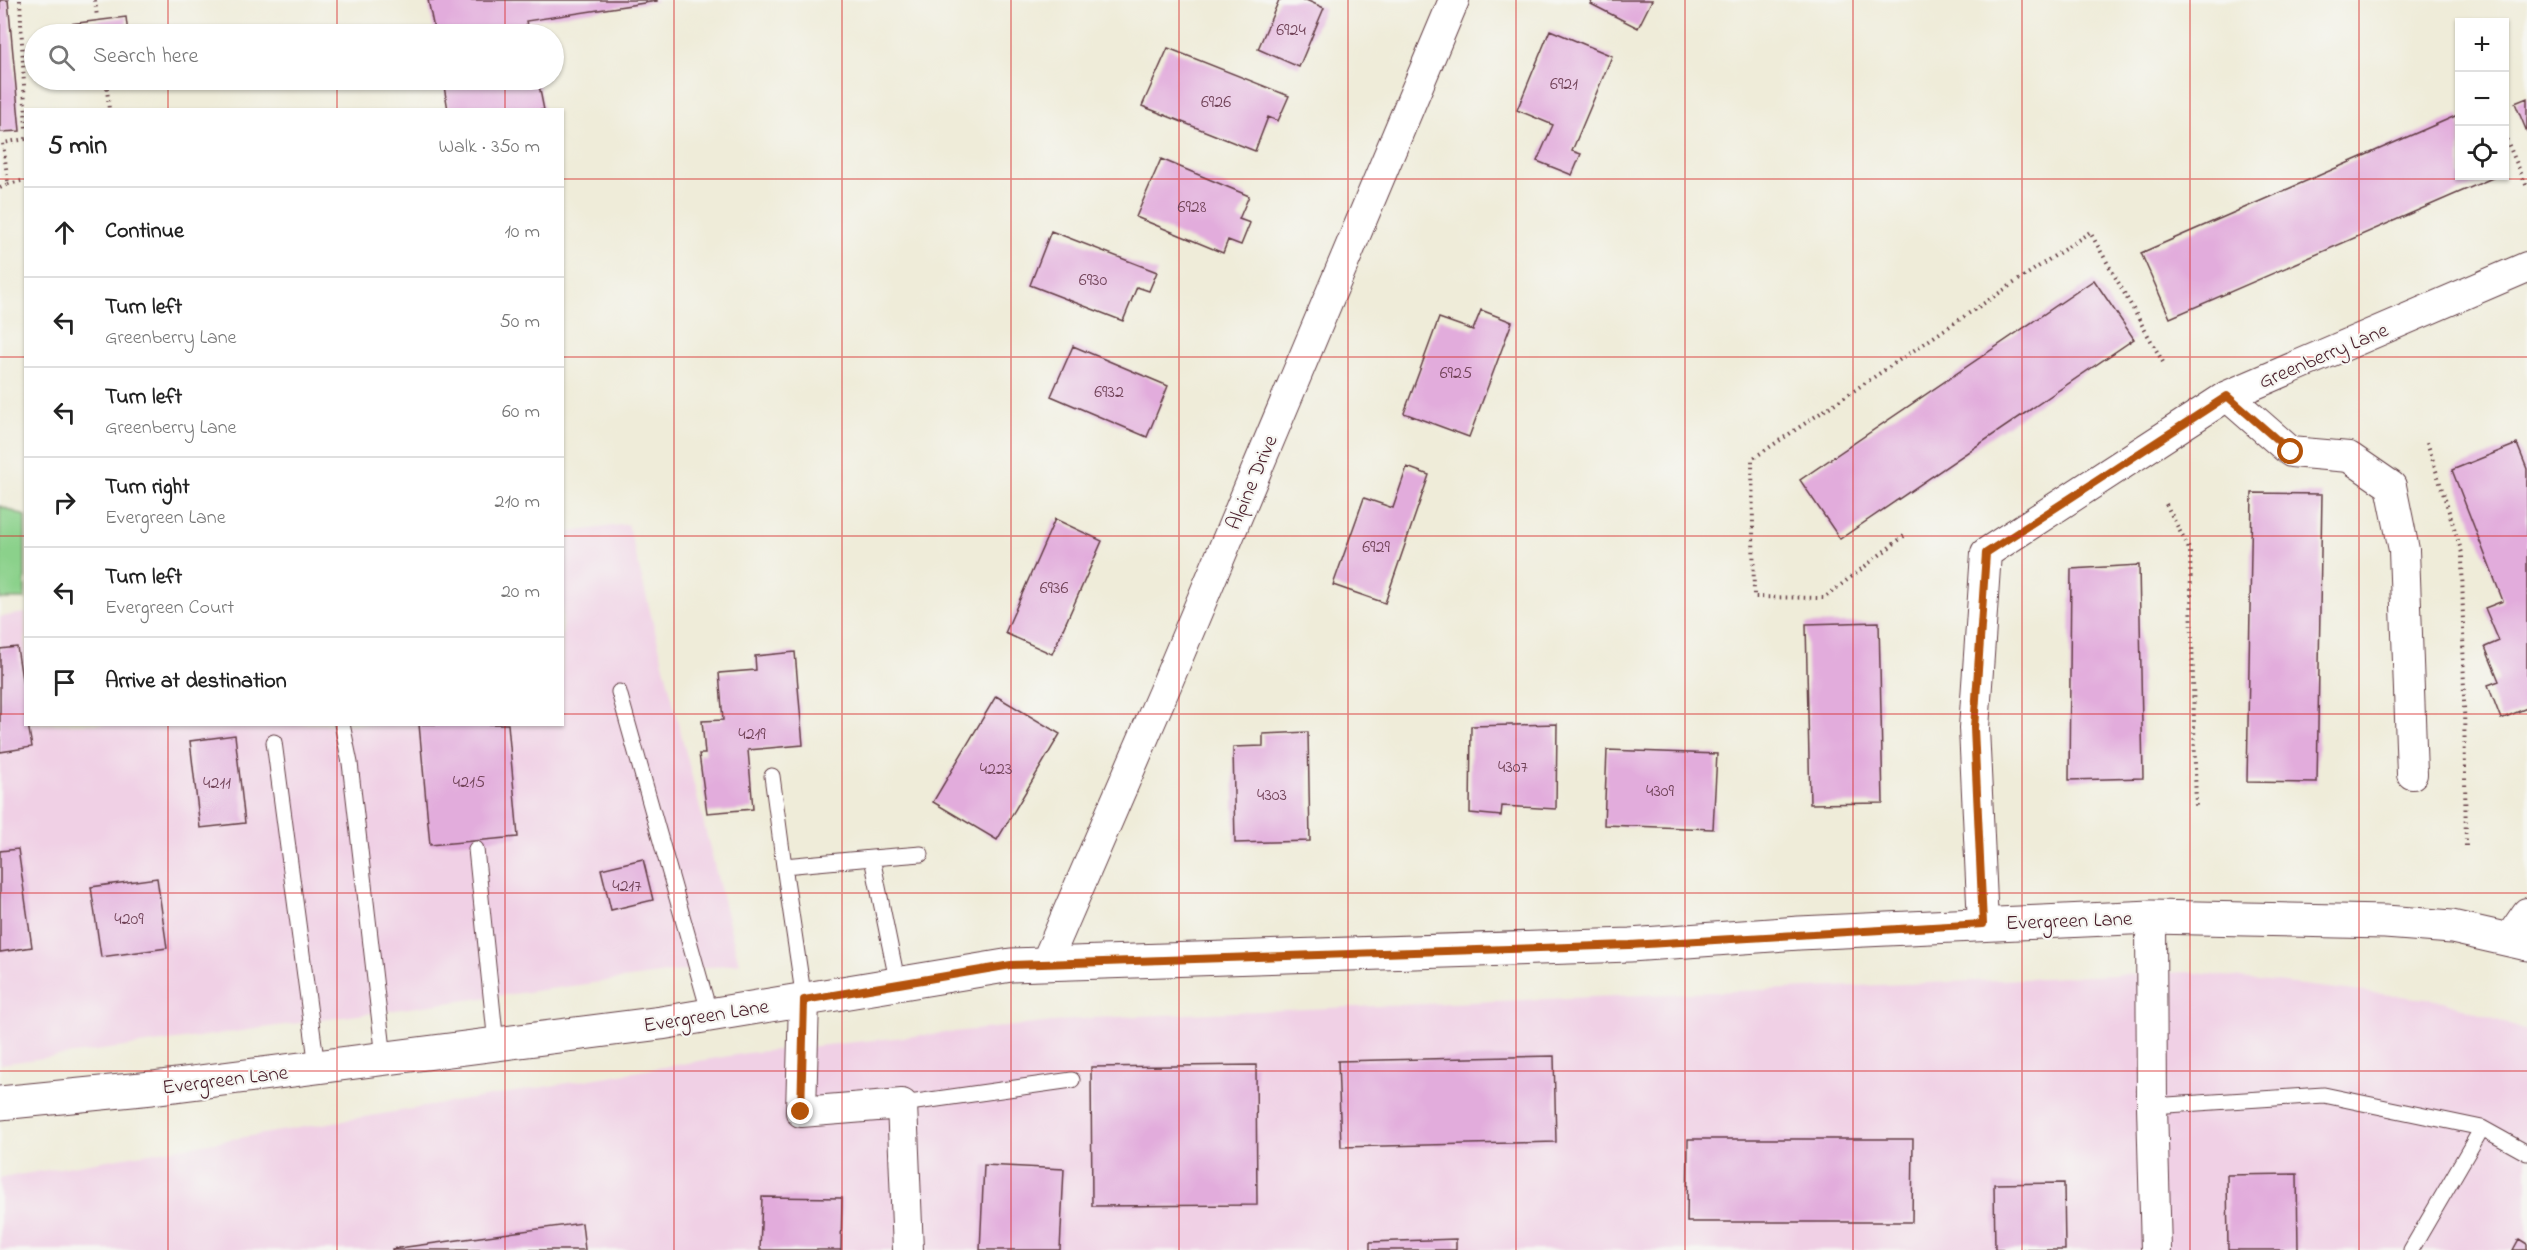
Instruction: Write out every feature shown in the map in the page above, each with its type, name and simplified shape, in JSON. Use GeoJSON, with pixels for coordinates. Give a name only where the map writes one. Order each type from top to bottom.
{"type":"FeatureCollection","features":[{"type":"Feature","properties":{"kind":"street","name":"Alpine Drive"},"geometry":{"type":"LineString","coordinates":[[1046,963],[1165,688],[1454,0]]}},
{"type":"Feature","properties":{"kind":"street","name":"Greenberry Lane"},"geometry":{"type":"LineString","coordinates":[[1983,924],[1974,728],[1986,553],[2227,396],[2527,267]]}},
{"type":"Feature","properties":{"kind":"street"},"geometry":{"type":"LineString","coordinates":[[2227,396],[2291,452],[2349,457],[2391,486],[2404,550],[2412,774]]}},
{"type":"Feature","properties":{"kind":"street","name":"Evergreen Lane"},"geometry":{"type":"LineString","coordinates":[[0,1103],[152,1088],[711,1015],[1011,965],[1618,945],[1983,924],[2151,917],[2385,922],[2521,932]]}},
{"type":"Feature","properties":{"kind":"street"},"geometry":{"type":"LineString","coordinates":[[2151,917],[2152,1106],[2156,1250]]}},
{"type":"Feature","properties":{"kind":"street"},"geometry":{"type":"LineString","coordinates":[[804,1000],[801,1112],[902,1104],[908,1250]]}},
{"type":"Feature","properties":{"kind":"lane"},"geometry":{"type":"LineString","coordinates":[[619,692],[711,1015]]}},
{"type":"Feature","properties":{"kind":"lane"},"geometry":{"type":"LineString","coordinates":[[342,726],[350,763],[384,1058]]}},
{"type":"Feature","properties":{"kind":"lane"},"geometry":{"type":"LineString","coordinates":[[274,742],[317,1067]]}},
{"type":"Feature","properties":{"kind":"lane"},"geometry":{"type":"LineString","coordinates":[[772,776],[804,1000]]}},
{"type":"Feature","properties":{"kind":"lane"},"geometry":{"type":"LineString","coordinates":[[476,849],[496,1044]]}},
{"type":"Feature","properties":{"kind":"lane"},"geometry":{"type":"LineString","coordinates":[[784,866],[921,854]]}},
{"type":"Feature","properties":{"kind":"lane"},"geometry":{"type":"LineString","coordinates":[[872,858],[898,985]]}},
{"type":"Feature","properties":{"kind":"lane"},"geometry":{"type":"LineString","coordinates":[[902,1104],[1072,1080]]}},
{"type":"Feature","properties":{"kind":"lane"},"geometry":{"type":"LineString","coordinates":[[2152,1106],[2324,1095],[2482,1128],[2527,1153]]}},
{"type":"Feature","properties":{"kind":"lane"},"geometry":{"type":"LineString","coordinates":[[2410,1250],[2482,1128]]}},
{"type":"Feature","properties":{"kind":"path"},"geometry":{"type":"LineString","coordinates":[[20,0],[24,86]]}},
{"type":"Feature","properties":{"kind":"path"},"geometry":{"type":"LineString","coordinates":[[95,0],[97,17]]}},
{"type":"Feature","properties":{"kind":"path"},"geometry":{"type":"LineString","coordinates":[[24,90],[25,108]]}},
{"type":"Feature","properties":{"kind":"path"},"geometry":{"type":"LineString","coordinates":[[107,90],[109,108]]}},
{"type":"Feature","properties":{"kind":"path"},"geometry":{"type":"LineString","coordinates":[[8,184],[3,143],[24,139]]}},
{"type":"Feature","properties":{"kind":"path"},"geometry":{"type":"LineString","coordinates":[[2509,144],[2527,187]]}},
{"type":"Feature","properties":{"kind":"path"},"geometry":{"type":"LineString","coordinates":[[0,188],[24,180]]}},
{"type":"Feature","properties":{"kind":"path"},"geometry":{"type":"LineString","coordinates":[[1904,536],[1824,598],[1754,597],[1752,459],[2090,232],[2164,364]]}},
{"type":"Feature","properties":{"kind":"path"},"geometry":{"type":"LineString","coordinates":[[2427,441],[2463,553],[2466,849]]}},
{"type":"Feature","properties":{"kind":"path"},"geometry":{"type":"LineString","coordinates":[[2166,504],[2190,551],[2196,809]]}},
{"type":"Feature","properties":{"kind":"shaded area"},"geometry":{"type":"Polygon","coordinates":[[[628,524],[739,963],[0,1064],[0,617],[24,613],[24,726],[564,726],[564,533],[628,524]]]}},
{"type":"Feature","properties":{"kind":"shaded area"},"geometry":{"type":"Polygon","coordinates":[[[2187,972],[2444,1001],[2527,1031],[2527,1250],[0,1250],[0,1178],[747,1053],[1092,1018],[2187,972]]]}},
{"type":"Feature","properties":{"kind":"green space"},"geometry":{"type":"Polygon","coordinates":[[[0,506],[24,516],[24,599],[0,599],[0,506]]]}},
{"type":"Feature","properties":{"kind":"building"},"geometry":{"type":"Polygon","coordinates":[[[0,0],[8,0],[20,131],[0,132],[0,0]]]}},
{"type":"Feature","properties":{"kind":"building"},"geometry":{"type":"Polygon","coordinates":[[[428,0],[657,0],[526,21],[527,24],[433,24],[428,0]]]}},
{"type":"Feature","properties":{"kind":"building"},"geometry":{"type":"Polygon","coordinates":[[[1279,0],[1306,0],[1324,8],[1299,67],[1258,49],[1279,0]]]}},
{"type":"Feature","properties":{"kind":"building"},"geometry":{"type":"Polygon","coordinates":[[[1592,0],[1652,0],[1638,28],[1591,4],[1592,0]]]}},
{"type":"Feature","properties":{"kind":"building"},"geometry":{"type":"Polygon","coordinates":[[[126,17],[127,24],[70,24],[126,17]]]}},
{"type":"Feature","properties":{"kind":"building"},"geometry":{"type":"Polygon","coordinates":[[[1550,30],[1612,56],[1572,151],[1581,154],[1572,175],[1537,161],[1553,125],[1517,110],[1550,30]]]}},
{"type":"Feature","properties":{"kind":"building"},"geometry":{"type":"Polygon","coordinates":[[[1168,48],[1289,96],[1278,121],[1268,117],[1255,151],[1142,106],[1168,48]]]}},
{"type":"Feature","properties":{"kind":"building"},"geometry":{"type":"Polygon","coordinates":[[[445,90],[540,90],[544,108],[448,108],[445,90]]]}},
{"type":"Feature","properties":{"kind":"building"},"geometry":{"type":"Polygon","coordinates":[[[2527,98],[2527,132],[2515,103],[2527,98]]]}},
{"type":"Feature","properties":{"kind":"building"},"geometry":{"type":"Polygon","coordinates":[[[2455,116],[2455,180],[2488,180],[2170,318],[2141,253],[2455,116]]]}},
{"type":"Feature","properties":{"kind":"building"},"geometry":{"type":"Polygon","coordinates":[[[1161,159],[1249,196],[1239,219],[1250,223],[1241,245],[1228,240],[1223,253],[1136,217],[1161,159]]]}},
{"type":"Feature","properties":{"kind":"building"},"geometry":{"type":"Polygon","coordinates":[[[1051,231],[1157,272],[1149,291],[1137,287],[1123,321],[1030,285],[1051,231]]]}},
{"type":"Feature","properties":{"kind":"building"},"geometry":{"type":"Polygon","coordinates":[[[2094,280],[2134,339],[1840,539],[1800,480],[2094,280]]]}},
{"type":"Feature","properties":{"kind":"building"},"geometry":{"type":"Polygon","coordinates":[[[1481,310],[1512,322],[1469,437],[1404,413],[1439,318],[1473,330],[1481,310]]]}},
{"type":"Feature","properties":{"kind":"building"},"geometry":{"type":"Polygon","coordinates":[[[1073,346],[1168,386],[1147,437],[1051,396],[1073,346]]]}},
{"type":"Feature","properties":{"kind":"building"},"geometry":{"type":"Polygon","coordinates":[[[2517,444],[2527,469],[2527,708],[2501,719],[2488,685],[2499,681],[2485,647],[2499,641],[2485,608],[2503,601],[2452,470],[2517,444]]]}},
{"type":"Feature","properties":{"kind":"building"},"geometry":{"type":"Polygon","coordinates":[[[1407,467],[1429,475],[1385,603],[1333,585],[1364,498],[1393,508],[1407,467]]]}},
{"type":"Feature","properties":{"kind":"building"},"geometry":{"type":"Polygon","coordinates":[[[2252,493],[2322,494],[2317,783],[2247,782],[2252,493]]]}},
{"type":"Feature","properties":{"kind":"building"},"geometry":{"type":"Polygon","coordinates":[[[1055,519],[1102,541],[1052,654],[1005,633],[1055,519]]]}},
{"type":"Feature","properties":{"kind":"building"},"geometry":{"type":"Polygon","coordinates":[[[2139,565],[2143,778],[2069,780],[2071,569],[2139,565]]]}},
{"type":"Feature","properties":{"kind":"building"},"geometry":{"type":"Polygon","coordinates":[[[1879,622],[1883,803],[1810,804],[1806,624],[1879,622]]]}},
{"type":"Feature","properties":{"kind":"building"},"geometry":{"type":"Polygon","coordinates":[[[17,647],[24,692],[24,726],[28,726],[32,747],[0,752],[0,649],[17,647]]]}},
{"type":"Feature","properties":{"kind":"building"},"geometry":{"type":"Polygon","coordinates":[[[795,652],[803,745],[748,750],[753,809],[707,813],[699,754],[705,754],[702,721],[723,720],[719,673],[756,670],[755,656],[795,652]]]}},
{"type":"Feature","properties":{"kind":"building"},"geometry":{"type":"Polygon","coordinates":[[[996,696],[1060,734],[997,840],[933,802],[996,696]]]}},
{"type":"Feature","properties":{"kind":"building"},"geometry":{"type":"Polygon","coordinates":[[[1557,724],[1556,809],[1502,806],[1501,816],[1470,813],[1471,726],[1557,724]]]}},
{"type":"Feature","properties":{"kind":"building"},"geometry":{"type":"Polygon","coordinates":[[[419,726],[508,726],[518,837],[430,845],[419,726]]]}},
{"type":"Feature","properties":{"kind":"building"},"geometry":{"type":"Polygon","coordinates":[[[1308,732],[1310,841],[1235,843],[1233,747],[1263,746],[1263,734],[1308,732]]]}},
{"type":"Feature","properties":{"kind":"building"},"geometry":{"type":"Polygon","coordinates":[[[235,735],[245,823],[200,828],[190,741],[235,735]]]}},
{"type":"Feature","properties":{"kind":"building"},"geometry":{"type":"Polygon","coordinates":[[[1607,750],[1717,754],[1713,829],[1604,825],[1607,750]]]}},
{"type":"Feature","properties":{"kind":"building"},"geometry":{"type":"Polygon","coordinates":[[[18,849],[32,947],[0,952],[0,851],[18,849]]]}},
{"type":"Feature","properties":{"kind":"building"},"geometry":{"type":"Polygon","coordinates":[[[643,859],[653,900],[611,910],[601,869],[643,859]]]}},
{"type":"Feature","properties":{"kind":"building"},"geometry":{"type":"Polygon","coordinates":[[[157,878],[167,948],[101,957],[91,887],[157,878]]]}},
{"type":"Feature","properties":{"kind":"building"},"geometry":{"type":"Polygon","coordinates":[[[1554,1056],[1556,1142],[1341,1147],[1338,1061],[1554,1056]]]}},
{"type":"Feature","properties":{"kind":"building"},"geometry":{"type":"Polygon","coordinates":[[[1256,1065],[1257,1205],[1092,1206],[1091,1067],[1256,1065]]]}},
{"type":"Feature","properties":{"kind":"building"},"geometry":{"type":"Polygon","coordinates":[[[1688,1139],[1913,1139],[1912,1222],[1687,1222],[1688,1139]]]}},
{"type":"Feature","properties":{"kind":"building"},"geometry":{"type":"Polygon","coordinates":[[[984,1165],[1064,1169],[1060,1250],[980,1250],[984,1165]]]}},
{"type":"Feature","properties":{"kind":"building"},"geometry":{"type":"Polygon","coordinates":[[[2297,1174],[2298,1250],[2228,1250],[2227,1175],[2297,1174]]]}},
{"type":"Feature","properties":{"kind":"building"},"geometry":{"type":"Polygon","coordinates":[[[2064,1183],[2065,1250],[1995,1250],[1994,1184],[2064,1183]]]}},
{"type":"Feature","properties":{"kind":"building"},"geometry":{"type":"Polygon","coordinates":[[[762,1197],[842,1198],[841,1250],[760,1250],[762,1197]]]}},
{"type":"Feature","properties":{"kind":"building"},"geometry":{"type":"Polygon","coordinates":[[[582,1223],[585,1250],[392,1250],[392,1249],[582,1223]]]}},
{"type":"Feature","properties":{"kind":"building"},"geometry":{"type":"Polygon","coordinates":[[[1456,1239],[1456,1250],[1370,1250],[1370,1242],[1456,1239]]]}},
{"type":"Feature","properties":{"kind":"building"},"geometry":{"type":"Polygon","coordinates":[[[2519,1239],[2527,1244],[2527,1250],[2513,1250],[2519,1239]]]}},
{"type":"Feature","properties":{"kind":"route"},"geometry":{"type":"LineString","coordinates":[[801,1112],[804,1000],[1011,965],[1630,945],[1799,933],[1983,924],[1974,728],[1986,553],[2227,396],[2291,452]]}}]}
